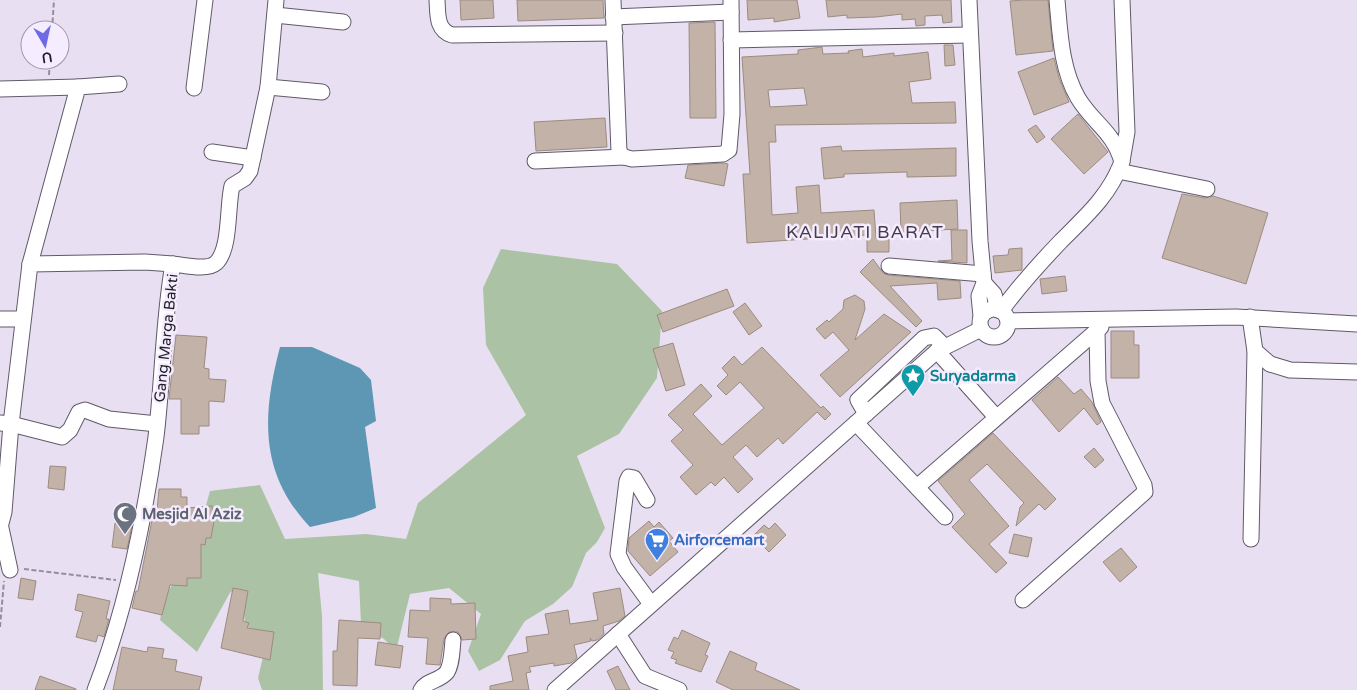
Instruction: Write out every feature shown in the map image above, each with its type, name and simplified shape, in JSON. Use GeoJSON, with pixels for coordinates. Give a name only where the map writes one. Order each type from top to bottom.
{"type":"FeatureCollection","features":[{"type":"Feature","properties":{"kind":"street"},"geometry":{"type":"LineString","coordinates":[[194,88],[205,0]]}},
{"type":"Feature","properties":{"kind":"street"},"geometry":{"type":"LineString","coordinates":[[437,0],[441,28],[444,32],[452,35],[615,33]]}},
{"type":"Feature","properties":{"kind":"street"},"geometry":{"type":"LineString","coordinates":[[613,0],[619,152],[624,157]]}},
{"type":"Feature","properties":{"kind":"street"},"geometry":{"type":"LineString","coordinates":[[889,266],[984,279],[994,294],[1006,331],[997,337],[987,336],[981,322],[979,296],[984,279],[969,35],[969,0]]}},
{"type":"Feature","properties":{"kind":"street"},"geometry":{"type":"LineString","coordinates":[[1057,0],[1062,50],[1074,90],[1085,107],[1111,136],[1120,166]]}},
{"type":"Feature","properties":{"kind":"street"},"geometry":{"type":"LineString","coordinates":[[1002,314],[1032,272],[1100,202],[1120,166],[1127,132],[1122,0]]}},
{"type":"Feature","properties":{"kind":"street"},"geometry":{"type":"LineString","coordinates":[[534,161],[624,157],[632,160],[723,154],[730,150],[732,114],[731,6],[613,17]]}},
{"type":"Feature","properties":{"kind":"street"},"geometry":{"type":"LineString","coordinates":[[173,264],[204,266],[216,262],[222,252],[227,232],[232,186],[248,175],[253,158],[268,88],[275,7],[343,22]]}},
{"type":"Feature","properties":{"kind":"street"},"geometry":{"type":"LineString","coordinates":[[731,40],[969,35]]}},
{"type":"Feature","properties":{"kind":"street"},"geometry":{"type":"LineString","coordinates":[[0,89],[119,84]]}},
{"type":"Feature","properties":{"kind":"street"},"geometry":{"type":"LineString","coordinates":[[10,570],[0,527],[5,423],[30,264],[78,87]]}},
{"type":"Feature","properties":{"kind":"street"},"geometry":{"type":"LineString","coordinates":[[268,88],[322,92]]}},
{"type":"Feature","properties":{"kind":"street"},"geometry":{"type":"LineString","coordinates":[[212,152],[253,158]]}},
{"type":"Feature","properties":{"kind":"street"},"geometry":{"type":"LineString","coordinates":[[1120,166],[1207,189]]}},
{"type":"Feature","properties":{"kind":"street","name":"Gang Marga Bakti"},"geometry":{"type":"LineString","coordinates":[[30,264],[173,264],[157,424],[147,492],[128,581],[95,690]]}},
{"type":"Feature","properties":{"kind":"street"},"geometry":{"type":"LineString","coordinates":[[941,348],[981,322],[990,309],[1002,314],[1113,318],[1250,317],[1357,324]]}},
{"type":"Feature","properties":{"kind":"street"},"geometry":{"type":"LineString","coordinates":[[1250,317],[1255,350],[1251,539]]}},
{"type":"Feature","properties":{"kind":"street"},"geometry":{"type":"LineString","coordinates":[[918,486],[1113,318]]}},
{"type":"Feature","properties":{"kind":"street"},"geometry":{"type":"LineString","coordinates":[[0,319],[22,319]]}},
{"type":"Feature","properties":{"kind":"street"},"geometry":{"type":"LineString","coordinates":[[1023,600],[1145,492],[1144,485],[1102,403],[1098,381],[1097,331]]}},
{"type":"Feature","properties":{"kind":"street"},"geometry":{"type":"LineString","coordinates":[[945,516],[861,418],[858,400],[924,338],[934,336],[941,348],[996,417]]}},
{"type":"Feature","properties":{"kind":"street"},"geometry":{"type":"LineString","coordinates":[[1255,350],[1270,364],[1279,368],[1357,372]]}},
{"type":"Feature","properties":{"kind":"street"},"geometry":{"type":"LineString","coordinates":[[5,423],[62,436],[70,430],[79,412],[85,410],[109,419],[157,424]]}},
{"type":"Feature","properties":{"kind":"street"},"geometry":{"type":"LineString","coordinates":[[555,690],[861,418]]}},
{"type":"Feature","properties":{"kind":"street"},"geometry":{"type":"LineString","coordinates":[[647,500],[634,478],[630,477],[627,481],[618,554],[624,567],[651,604]]}},
{"type":"Feature","properties":{"kind":"street"},"geometry":{"type":"LineString","coordinates":[[618,634],[645,676],[679,690]]}},
{"type":"Feature","properties":{"kind":"street"},"geometry":{"type":"LineString","coordinates":[[421,690],[426,684],[443,676],[448,670],[453,640]]}},
{"type":"Feature","properties":{"kind":"path"},"geometry":{"type":"LineString","coordinates":[[53,20],[54,0]]}},
{"type":"Feature","properties":{"kind":"path"},"geometry":{"type":"LineString","coordinates":[[0,627],[5,578],[10,570],[15,568],[128,581]]}},
{"type":"Feature","properties":{"kind":"green space"},"geometry":{"type":"Polygon","coordinates":[[[501,249],[617,264],[662,311],[657,378],[619,434],[577,456],[605,528],[597,542],[586,553],[572,587],[553,604],[525,621],[500,660],[479,671],[468,651],[481,614],[449,588],[410,594],[396,651],[384,639],[361,624],[359,581],[318,573],[322,616],[323,690],[262,690],[258,678],[266,644],[245,624],[244,613],[231,591],[197,652],[160,620],[164,597],[192,556],[210,491],[260,485],[285,539],[366,534],[406,539],[418,503],[526,415],[486,345],[483,288],[501,249]]]}},
{"type":"Feature","properties":{"kind":"water"},"geometry":{"type":"Polygon","coordinates":[[[280,347],[312,347],[360,368],[371,380],[376,421],[365,427],[376,508],[354,517],[310,527],[293,507],[281,486],[273,464],[269,442],[270,396],[280,347]]]}},
{"type":"Feature","properties":{"kind":"building"},"geometry":{"type":"Polygon","coordinates":[[[460,0],[493,0],[494,18],[461,20],[460,0]]]}},
{"type":"Feature","properties":{"kind":"building"},"geometry":{"type":"Polygon","coordinates":[[[517,0],[603,0],[604,18],[518,21],[517,0]]]}},
{"type":"Feature","properties":{"kind":"building"},"geometry":{"type":"Polygon","coordinates":[[[747,0],[797,0],[800,18],[774,22],[774,18],[748,20],[747,0]]]}},
{"type":"Feature","properties":{"kind":"building"},"geometry":{"type":"Polygon","coordinates":[[[826,0],[951,0],[952,22],[943,23],[942,15],[925,16],[925,25],[916,26],[915,19],[902,20],[902,14],[876,17],[847,18],[847,15],[828,17],[826,0]]]}},
{"type":"Feature","properties":{"kind":"building"},"geometry":{"type":"Polygon","coordinates":[[[1048,0],[1053,51],[1016,55],[1010,1],[1048,0]]]}},
{"type":"Feature","properties":{"kind":"building"},"geometry":{"type":"Polygon","coordinates":[[[715,22],[716,118],[690,118],[689,23],[715,22]]]}},
{"type":"Feature","properties":{"kind":"building"},"geometry":{"type":"Polygon","coordinates":[[[944,45],[953,45],[955,65],[945,66],[944,45]]]}},
{"type":"Feature","properties":{"kind":"building"},"geometry":{"type":"Polygon","coordinates":[[[822,47],[823,54],[849,53],[848,51],[862,49],[863,57],[894,53],[894,56],[928,52],[931,79],[909,82],[912,103],[955,102],[956,123],[775,125],[776,142],[769,142],[772,215],[798,213],[796,187],[819,185],[821,213],[874,210],[876,238],[889,238],[889,252],[867,252],[867,235],[747,243],[743,174],[750,174],[742,57],[798,54],[798,50],[822,47]],[[804,88],[768,90],[770,107],[807,105],[804,88]]]}},
{"type":"Feature","properties":{"kind":"building"},"geometry":{"type":"Polygon","coordinates":[[[1054,58],[1059,78],[1069,102],[1034,115],[1018,72],[1054,58]]]}},
{"type":"Feature","properties":{"kind":"building"},"geometry":{"type":"Polygon","coordinates":[[[1078,114],[1108,152],[1084,174],[1051,139],[1078,114]]]}},
{"type":"Feature","properties":{"kind":"building"},"geometry":{"type":"Polygon","coordinates":[[[605,118],[607,147],[536,151],[534,122],[605,118]]]}},
{"type":"Feature","properties":{"kind":"building"},"geometry":{"type":"Polygon","coordinates":[[[1036,125],[1045,137],[1037,143],[1028,130],[1036,125]]]}},
{"type":"Feature","properties":{"kind":"building"},"geometry":{"type":"Polygon","coordinates":[[[841,146],[842,151],[956,148],[956,176],[907,177],[907,172],[844,174],[844,177],[824,179],[821,148],[841,146]]]}},
{"type":"Feature","properties":{"kind":"building"},"geometry":{"type":"Polygon","coordinates":[[[728,164],[724,186],[685,178],[688,165],[728,164]]]}},
{"type":"Feature","properties":{"kind":"building"},"geometry":{"type":"Polygon","coordinates":[[[1182,194],[1205,198],[1213,196],[1268,213],[1246,284],[1162,258],[1182,194]]]}},
{"type":"Feature","properties":{"kind":"building"},"geometry":{"type":"Polygon","coordinates":[[[957,200],[958,229],[901,232],[900,203],[957,200]]]}},
{"type":"Feature","properties":{"kind":"building"},"geometry":{"type":"Polygon","coordinates":[[[951,230],[967,230],[967,263],[938,261],[952,260],[951,230]]]}},
{"type":"Feature","properties":{"kind":"building"},"geometry":{"type":"Polygon","coordinates":[[[1022,248],[1022,270],[995,273],[993,256],[1008,255],[1009,249],[1022,248]]]}},
{"type":"Feature","properties":{"kind":"building"},"geometry":{"type":"Polygon","coordinates":[[[873,259],[883,273],[888,275],[960,281],[961,298],[938,300],[937,283],[890,286],[922,321],[916,327],[860,272],[873,259]]]}},
{"type":"Feature","properties":{"kind":"building"},"geometry":{"type":"Polygon","coordinates":[[[1065,276],[1067,291],[1042,294],[1040,279],[1065,276]]]}},
{"type":"Feature","properties":{"kind":"building"},"geometry":{"type":"Polygon","coordinates":[[[727,289],[734,306],[663,332],[657,315],[727,289]]]}},
{"type":"Feature","properties":{"kind":"building"},"geometry":{"type":"Polygon","coordinates":[[[855,295],[864,301],[865,309],[855,340],[884,314],[911,332],[840,397],[820,375],[849,350],[833,332],[825,339],[816,329],[827,320],[829,322],[843,309],[844,300],[855,295]]]}},
{"type":"Feature","properties":{"kind":"building"},"geometry":{"type":"Polygon","coordinates":[[[745,303],[762,326],[749,335],[733,312],[745,303]]]}},
{"type":"Feature","properties":{"kind":"building"},"geometry":{"type":"Polygon","coordinates":[[[1111,331],[1134,331],[1134,345],[1139,345],[1139,378],[1111,378],[1111,331]]]}},
{"type":"Feature","properties":{"kind":"building"},"geometry":{"type":"Polygon","coordinates":[[[176,335],[207,337],[204,368],[209,369],[209,379],[226,380],[224,402],[209,401],[209,426],[199,426],[199,434],[181,434],[181,399],[169,399],[176,335]]]}},
{"type":"Feature","properties":{"kind":"building"},"geometry":{"type":"Polygon","coordinates":[[[673,343],[685,385],[666,391],[653,349],[673,343]]]}},
{"type":"Feature","properties":{"kind":"building"},"geometry":{"type":"Polygon","coordinates":[[[762,347],[821,408],[823,406],[831,414],[825,420],[817,412],[783,444],[778,438],[757,457],[746,445],[733,457],[753,479],[738,493],[724,477],[715,486],[711,482],[696,495],[680,477],[693,465],[671,441],[683,430],[668,415],[701,384],[712,396],[693,414],[722,445],[764,408],[740,382],[726,395],[717,386],[728,375],[722,368],[734,356],[742,365],[762,347]]]}},
{"type":"Feature","properties":{"kind":"building"},"geometry":{"type":"Polygon","coordinates":[[[1058,377],[1074,394],[1081,389],[1092,402],[1101,422],[1097,425],[1084,408],[1059,432],[1032,400],[1058,377]]]}},
{"type":"Feature","properties":{"kind":"building"},"geometry":{"type":"Polygon","coordinates":[[[993,433],[1056,499],[1045,510],[1039,504],[1016,526],[1020,507],[1024,503],[987,464],[969,480],[1009,526],[989,544],[1007,563],[996,573],[952,527],[965,514],[938,481],[993,433]]]}},
{"type":"Feature","properties":{"kind":"building"},"geometry":{"type":"Polygon","coordinates":[[[1094,448],[1104,460],[1095,468],[1084,457],[1094,448]]]}},
{"type":"Feature","properties":{"kind":"building"},"geometry":{"type":"Polygon","coordinates":[[[50,466],[66,467],[64,490],[48,488],[50,466]]]}},
{"type":"Feature","properties":{"kind":"building"},"geometry":{"type":"Polygon","coordinates":[[[159,489],[181,489],[181,497],[187,497],[187,508],[212,506],[214,521],[211,538],[206,538],[205,545],[201,544],[201,578],[187,578],[187,586],[170,585],[162,615],[132,608],[136,591],[138,591],[152,520],[156,521],[159,489]]]}},
{"type":"Feature","properties":{"kind":"building"},"geometry":{"type":"Polygon","coordinates":[[[649,521],[654,527],[659,522],[673,538],[669,541],[678,552],[650,576],[628,551],[629,538],[649,521]]]}},
{"type":"Feature","properties":{"kind":"building"},"geometry":{"type":"Polygon","coordinates":[[[115,523],[132,526],[127,549],[112,547],[115,523]]]}},
{"type":"Feature","properties":{"kind":"building"},"geometry":{"type":"Polygon","coordinates":[[[775,523],[786,535],[769,552],[753,536],[764,525],[769,529],[775,523]]]}},
{"type":"Feature","properties":{"kind":"building"},"geometry":{"type":"Polygon","coordinates":[[[1014,534],[1032,538],[1028,557],[1009,553],[1014,534]]]}},
{"type":"Feature","properties":{"kind":"building"},"geometry":{"type":"Polygon","coordinates":[[[1121,548],[1137,567],[1120,582],[1103,562],[1121,548]]]}},
{"type":"Feature","properties":{"kind":"building"},"geometry":{"type":"Polygon","coordinates":[[[21,578],[36,581],[33,600],[18,598],[21,578]]]}},
{"type":"Feature","properties":{"kind":"building"},"geometry":{"type":"Polygon","coordinates":[[[233,588],[248,591],[243,621],[249,623],[247,628],[274,632],[270,660],[221,648],[233,588]]]}},
{"type":"Feature","properties":{"kind":"building"},"geometry":{"type":"Polygon","coordinates":[[[620,588],[625,616],[619,621],[603,626],[604,634],[597,640],[592,641],[590,638],[591,641],[574,645],[577,658],[571,663],[554,666],[554,663],[529,667],[531,672],[526,673],[529,690],[490,690],[490,686],[513,681],[508,656],[528,652],[526,637],[549,634],[545,614],[568,610],[570,624],[598,620],[593,593],[620,588]]]}},
{"type":"Feature","properties":{"kind":"building"},"geometry":{"type":"Polygon","coordinates":[[[78,594],[110,601],[106,619],[109,619],[104,637],[98,635],[96,642],[76,637],[83,612],[75,610],[78,594]]]}},
{"type":"Feature","properties":{"kind":"building"},"geometry":{"type":"Polygon","coordinates":[[[430,598],[451,599],[451,604],[475,603],[476,639],[462,640],[458,632],[449,632],[444,639],[440,665],[426,664],[428,638],[408,637],[410,610],[430,611],[430,598]]]}},
{"type":"Feature","properties":{"kind":"building"},"geometry":{"type":"Polygon","coordinates":[[[339,620],[381,623],[380,639],[358,638],[357,686],[333,685],[333,651],[337,651],[339,620]]]}},
{"type":"Feature","properties":{"kind":"building"},"geometry":{"type":"Polygon","coordinates":[[[682,630],[710,643],[705,655],[708,656],[701,672],[675,663],[677,660],[671,658],[674,652],[668,650],[674,637],[678,639],[682,630]]]}},
{"type":"Feature","properties":{"kind":"building"},"geometry":{"type":"Polygon","coordinates":[[[378,642],[403,646],[400,668],[375,665],[378,642]]]}},
{"type":"Feature","properties":{"kind":"building"},"geometry":{"type":"Polygon","coordinates":[[[122,647],[147,652],[148,647],[164,649],[162,658],[177,660],[175,671],[202,677],[199,690],[113,690],[122,647]]]}},
{"type":"Feature","properties":{"kind":"building"},"geometry":{"type":"Polygon","coordinates":[[[730,651],[757,663],[755,670],[800,690],[733,690],[716,682],[730,651]]]}},
{"type":"Feature","properties":{"kind":"building"},"geometry":{"type":"Polygon","coordinates":[[[618,666],[630,690],[616,690],[607,671],[618,666]]]}},
{"type":"Feature","properties":{"kind":"building"},"geometry":{"type":"Polygon","coordinates":[[[40,676],[76,689],[76,690],[35,690],[40,676]]]}},
{"type":"Feature","properties":{"kind":"place","name":"Suryadarma"},"geometry":{"type":"Point","coordinates":[913,397]}},
{"type":"Feature","properties":{"kind":"place","name":"Mesjid Al Aziz"},"geometry":{"type":"Point","coordinates":[125,535]}},
{"type":"Feature","properties":{"kind":"place","name":"Airforcemart"},"geometry":{"type":"Point","coordinates":[657,561]}},
{"type":"Feature","properties":{"kind":"district","name":"KALIJATI BARAT"},"geometry":{"type":"Point","coordinates":[865,232]}}]}
